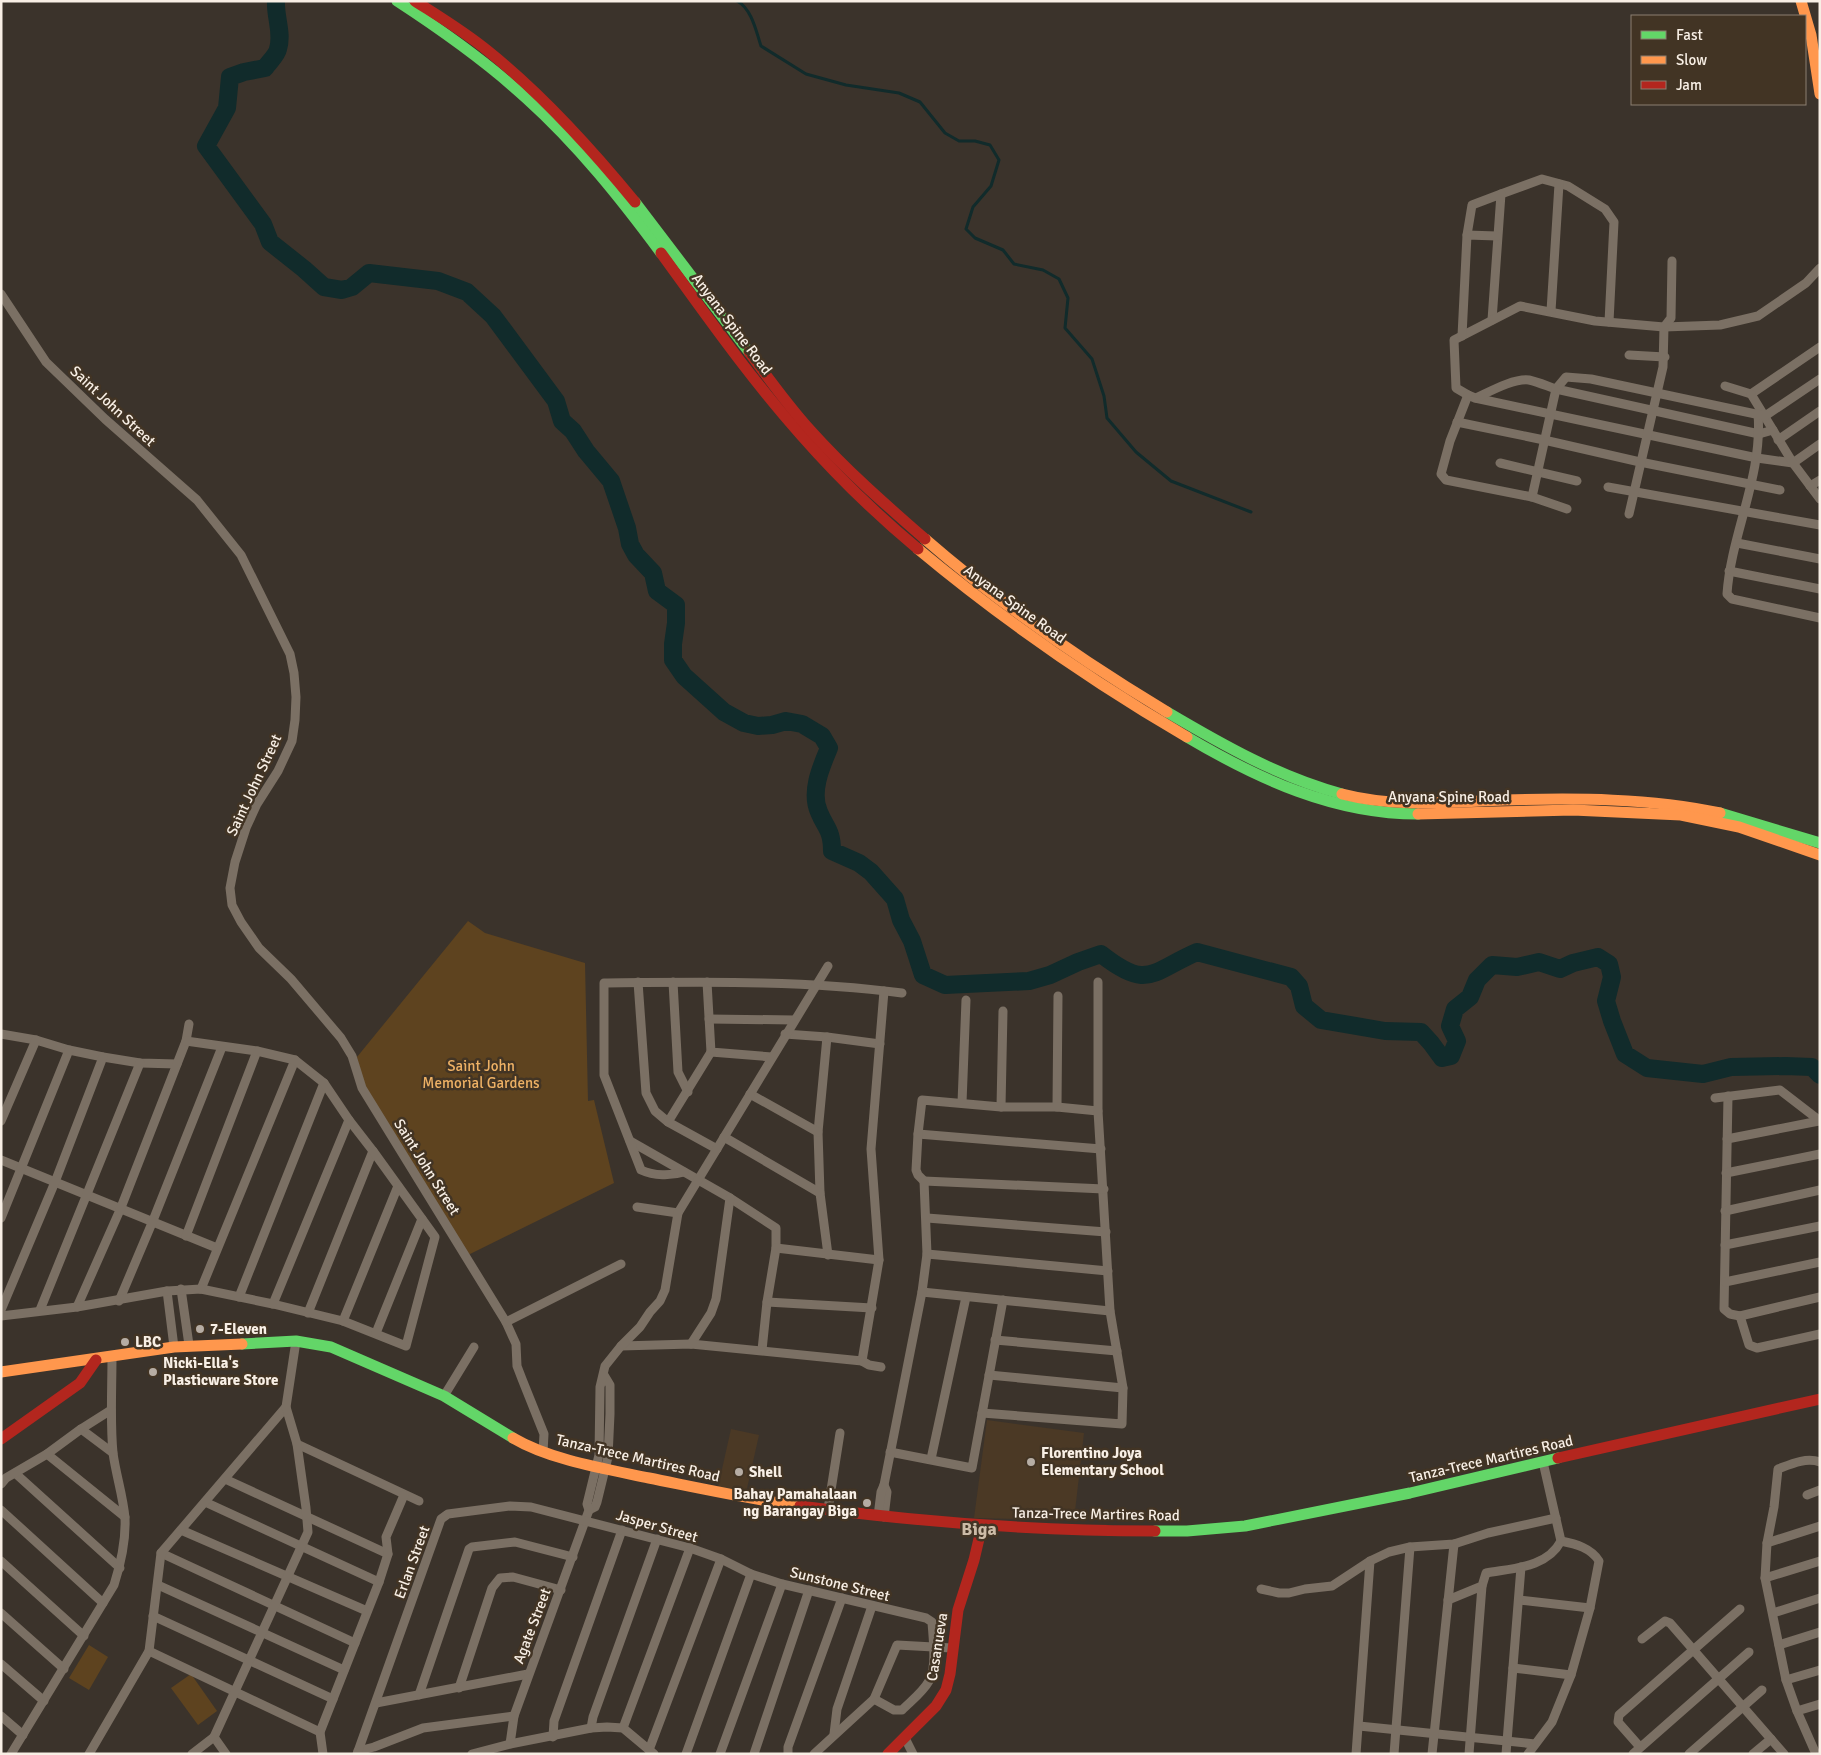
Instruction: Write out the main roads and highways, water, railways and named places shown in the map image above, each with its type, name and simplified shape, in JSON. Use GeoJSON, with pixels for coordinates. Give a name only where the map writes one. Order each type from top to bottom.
{"type":"FeatureCollection","features":[{"type":"Feature","properties":{"kind":"main road","name":"Anyana Spine Road"},"geometry":{"type":"LineString","coordinates":[[396,1],[440,28],[480,59],[525,96],[567,137],[612,190],[752,376],[800,435],[881,516],[925,555],[1028,634],[1145,712],[1216,754],[1271,782],[1307,795],[1354,808],[1383,813],[1424,814],[1584,810],[1666,814],[1709,819],[1820,855]]}},
{"type":"Feature","properties":{"kind":"main road","name":"Anyana Spine Road"},"geometry":{"type":"LineString","coordinates":[[415,1],[487,50],[531,88],[574,130],[621,185],[810,430],[845,465],[933,546],[978,582],[1032,624],[1142,697],[1222,744],[1276,771],[1310,785],[1352,796],[1383,802],[1421,804],[1505,800],[1664,804],[1710,810],[1820,843]]}},
{"type":"Feature","properties":{"kind":"main road"},"geometry":{"type":"LineString","coordinates":[[1801,1],[1808,19],[1813,42],[1820,94]]}},
{"type":"Feature","properties":{"kind":"main road","name":"Tanza-Trece Martires Road"},"geometry":{"type":"LineString","coordinates":[[1,1372],[96,1360],[189,1345],[296,1341],[331,1347],[444,1396],[515,1440],[543,1452],[601,1468],[758,1500],[881,1517],[982,1526],[1187,1531],[1246,1526],[1410,1493],[1820,1399]]}},
{"type":"Feature","properties":{"kind":"main road"},"geometry":{"type":"LineString","coordinates":[[1,1439],[80,1383],[96,1360]]}},
{"type":"Feature","properties":{"kind":"main road","name":"Casanueva"},"geometry":{"type":"LineString","coordinates":[[888,1754],[936,1706],[946,1690],[950,1674],[958,1610],[974,1560],[982,1526]]}},
{"type":"Feature","properties":{"kind":"waterway"},"geometry":{"type":"LineString","coordinates":[[276,1],[280,37],[275,56],[265,68],[230,77],[227,108],[206,146],[263,224],[270,242],[324,287],[342,290],[352,287],[369,273],[438,281],[467,292],[493,316],[556,401],[562,421],[573,431],[586,451],[611,481],[627,528],[630,544],[636,555],[653,573],[657,591],[676,605],[673,660],[684,676],[724,712],[744,723],[758,726],[786,721],[802,724],[822,736],[829,748],[818,780],[816,796],[819,812],[830,834],[832,851],[859,863],[871,872],[895,899],[901,920],[912,941],[923,975],[945,985],[1029,981],[1050,975],[1101,954],[1129,972],[1140,975],[1159,971],[1197,952],[1291,977],[1299,986],[1304,1006],[1321,1020],[1385,1031],[1421,1032],[1442,1058],[1451,1056],[1457,1041],[1450,1026],[1455,1009],[1470,997],[1477,980],[1492,965],[1517,967],[1539,962],[1560,969],[1573,963],[1598,957],[1609,964],[1612,977],[1606,1001],[1625,1054],[1647,1068],[1703,1074],[1731,1067],[1812,1067],[1820,1075]]}},
{"type":"Feature","properties":{"kind":"waterway"},"geometry":{"type":"LineString","coordinates":[[737,1],[750,15],[761,46],[806,74],[846,85],[899,93],[920,102],[945,133],[959,141],[975,141],[990,145],[999,160],[991,186],[973,207],[966,229],[975,238],[1003,250],[1014,264],[1043,270],[1059,279],[1068,298],[1065,328],[1092,359],[1104,396],[1107,418],[1136,452],[1171,481],[1251,512]]}},
{"type":"Feature","properties":{"kind":"place","name":"7-Eleven"},"geometry":{"type":"Point","coordinates":[200,1329]}},
{"type":"Feature","properties":{"kind":"place","name":"LBC"},"geometry":{"type":"Point","coordinates":[125,1342]}},
{"type":"Feature","properties":{"kind":"place","name":"Nicki-Ella's Plasticware Store"},"geometry":{"type":"Point","coordinates":[153,1372]}},
{"type":"Feature","properties":{"kind":"place","name":"Florentino Joya Elementary School"},"geometry":{"type":"Point","coordinates":[1031,1462]}},
{"type":"Feature","properties":{"kind":"place","name":"Shell"},"geometry":{"type":"Point","coordinates":[739,1472]}},
{"type":"Feature","properties":{"kind":"place","name":"Bahay Pamahalaan ng Barangay Biga"},"geometry":{"type":"Point","coordinates":[867,1503]}},
{"type":"Feature","properties":{"kind":"district","name":"Biga"},"geometry":{"type":"Point","coordinates":[979,1529]}},
{"type":"Feature","properties":{"kind":"park label","name":"Saint John Memorial Gardens"},"geometry":{"type":"Point","coordinates":[481,1074]}}]}
